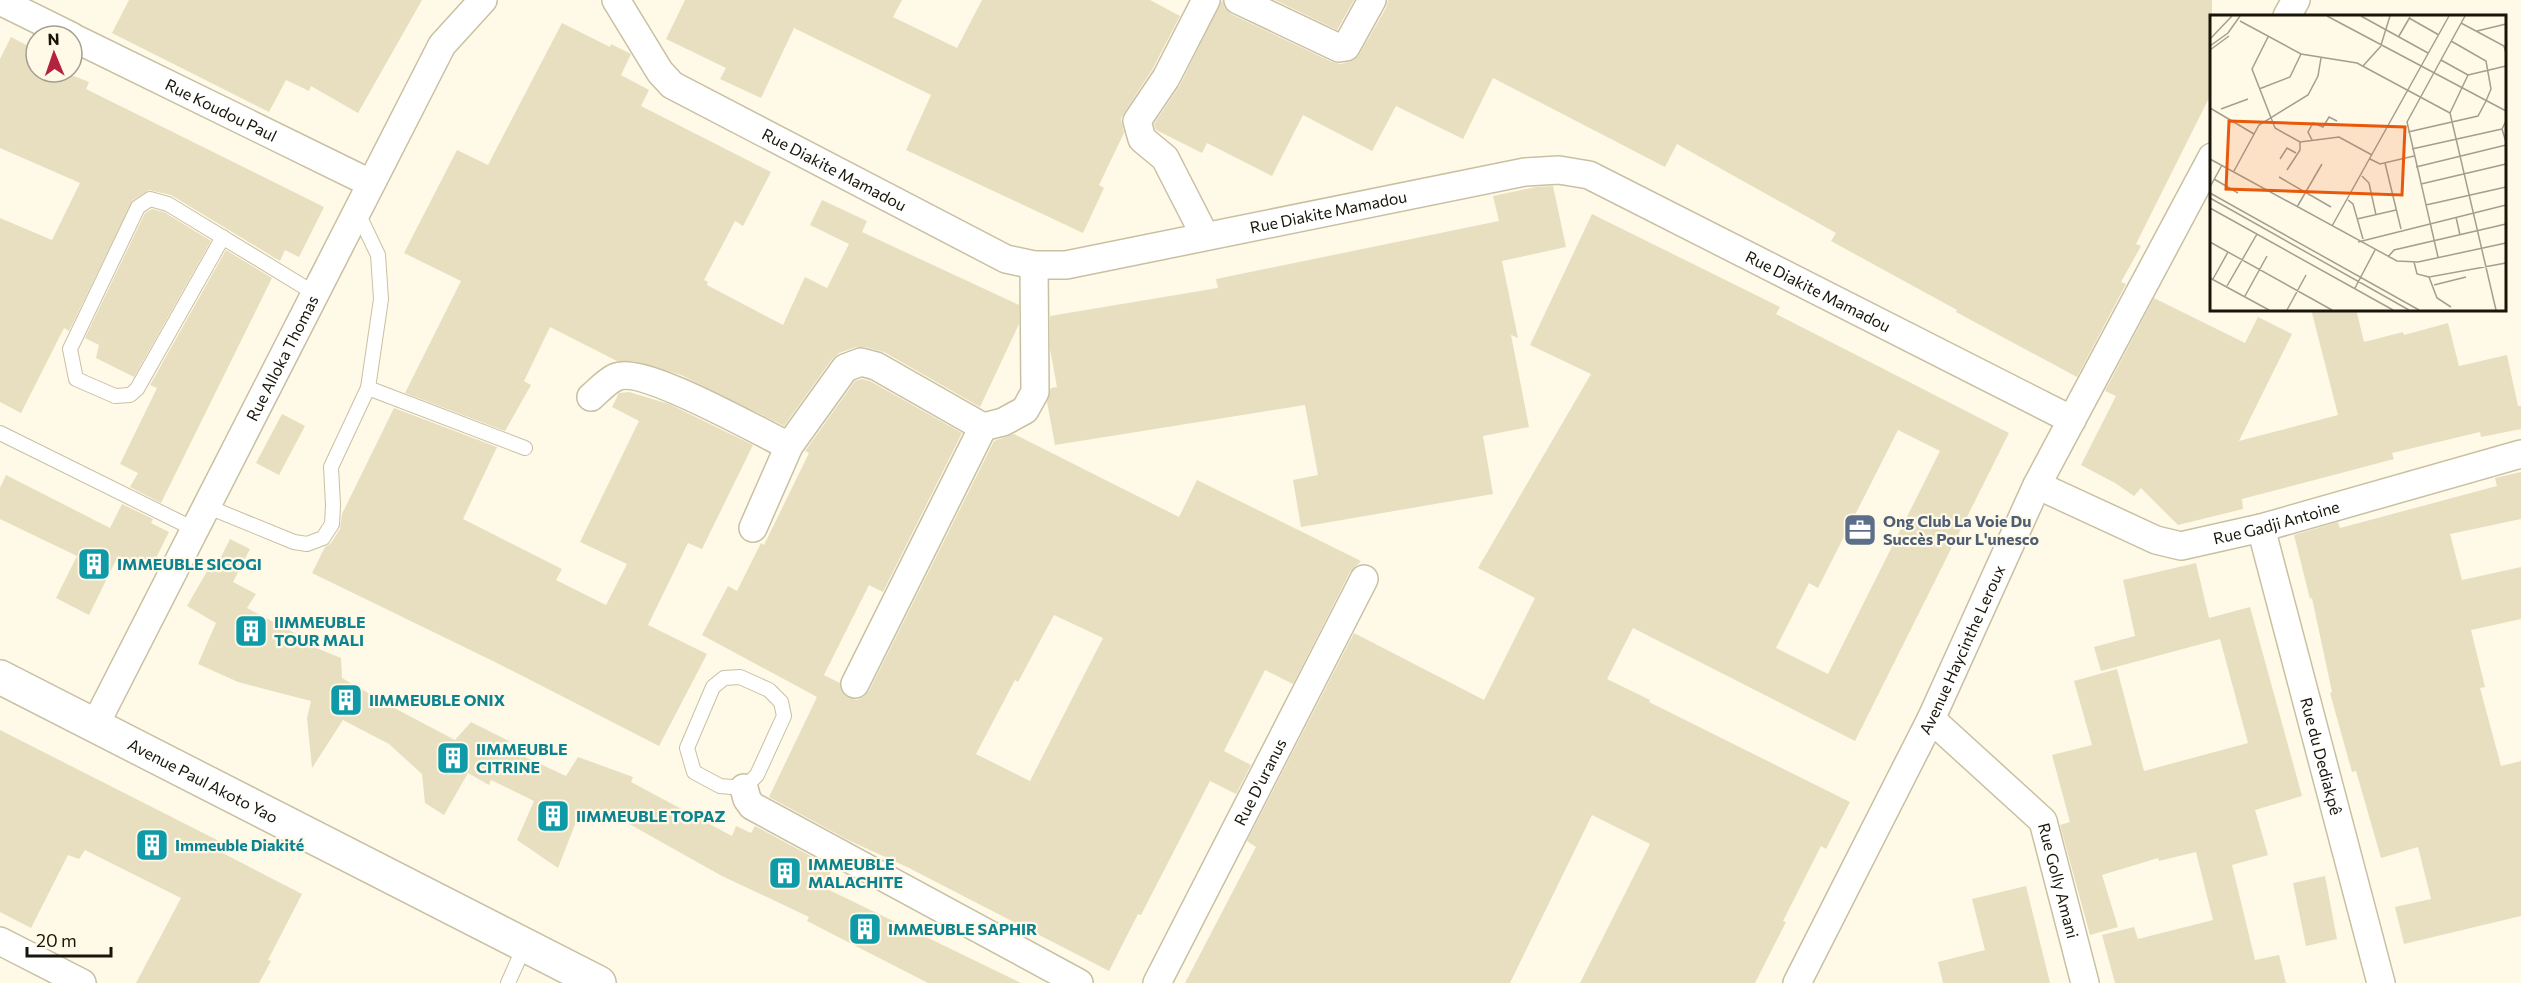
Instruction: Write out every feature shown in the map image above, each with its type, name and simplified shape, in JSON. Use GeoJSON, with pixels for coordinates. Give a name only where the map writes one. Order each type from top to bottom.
{"type":"FeatureCollection","features":[{"type":"Feature","properties":{"kind":"street","name":"Rue Alloka Thomas"},"geometry":{"type":"LineString","coordinates":[[95,725],[442,45],[483,0]]}},
{"type":"Feature","properties":{"kind":"street","name":"Rue Diakite Mamadou"},"geometry":{"type":"LineString","coordinates":[[616,0],[660,72],[672,85],[1006,259],[1034,266],[1066,265],[1525,172],[1559,170],[1589,175],[2072,420]]}},
{"type":"Feature","properties":{"kind":"street"},"geometry":{"type":"LineString","coordinates":[[1205,236],[1165,158],[1142,139],[1137,122],[1166,78],[1206,0]]}},
{"type":"Feature","properties":{"kind":"street"},"geometry":{"type":"LineString","coordinates":[[1238,0],[1340,48],[1346,47],[1372,0]]}},
{"type":"Feature","properties":{"kind":"street"},"geometry":{"type":"LineString","coordinates":[[2288,15],[2296,0]]}},
{"type":"Feature","properties":{"kind":"street","name":"Rue Koudou Paul"},"geometry":{"type":"LineString","coordinates":[[2,4],[45,24]]}},
{"type":"Feature","properties":{"kind":"street","name":"Rue Koudou Paul"},"geometry":{"type":"LineString","coordinates":[[84,42],[370,183]]}},
{"type":"Feature","properties":{"kind":"street","name":"Avenue Haycinthe Leroux"},"geometry":{"type":"LineString","coordinates":[[1797,983],[1931,719],[2037,486],[2210,161]]}},
{"type":"Feature","properties":{"kind":"street"},"geometry":{"type":"LineString","coordinates":[[753,528],[789,446],[844,369],[861,362],[876,366],[983,427],[1003,422],[1025,410],[1035,392],[1034,266]]}},
{"type":"Feature","properties":{"kind":"street"},"geometry":{"type":"LineString","coordinates":[[591,398],[616,377],[631,375],[664,385],[789,446]]}},
{"type":"Feature","properties":{"kind":"street"},"geometry":{"type":"LineString","coordinates":[[855,684],[983,427]]}},
{"type":"Feature","properties":{"kind":"street","name":"Rue Gadji Antoine"},"geometry":{"type":"LineString","coordinates":[[2037,486],[2156,540],[2181,546],[2261,528],[2521,454]]}},
{"type":"Feature","properties":{"kind":"street","name":"Rue du Dediakpê"},"geometry":{"type":"LineString","coordinates":[[2261,528],[2381,983]]}},
{"type":"Feature","properties":{"kind":"street","name":"Rue D'uranus"},"geometry":{"type":"LineString","coordinates":[[1157,983],[1364,579]]}},
{"type":"Feature","properties":{"kind":"street","name":"Avenue Paul Akoto Yao"},"geometry":{"type":"LineString","coordinates":[[0,677],[599,983]]}},
{"type":"Feature","properties":{"kind":"street","name":"Rue Golly Amani"},"geometry":{"type":"LineString","coordinates":[[1931,719],[2043,821],[2085,983]]}},
{"type":"Feature","properties":{"kind":"street"},"geometry":{"type":"LineString","coordinates":[[744,788],[752,806],[1079,983]]}},
{"type":"Feature","properties":{"kind":"street"},"geometry":{"type":"LineString","coordinates":[[0,941],[82,983]]}},
{"type":"Feature","properties":{"kind":"lane"},"geometry":{"type":"LineString","coordinates":[[223,237],[137,388],[130,395],[115,396],[76,379],[70,349],[138,207],[150,199],[168,204],[223,237],[314,293]]}},
{"type":"Feature","properties":{"kind":"lane"},"geometry":{"type":"LineString","coordinates":[[0,433],[200,518],[306,544],[323,538],[332,524],[331,467],[368,388],[381,298],[378,255],[356,210]]}},
{"type":"Feature","properties":{"kind":"lane"},"geometry":{"type":"LineString","coordinates":[[368,388],[525,448]]}},
{"type":"Feature","properties":{"kind":"lane"},"geometry":{"type":"LineString","coordinates":[[740,677],[770,690],[781,702],[783,716],[757,775],[744,788],[720,786],[694,772],[687,748],[713,687],[724,678],[740,677]]}},
{"type":"Feature","properties":{"kind":"lane"},"geometry":{"type":"LineString","coordinates":[[508,983],[525,945]]}},
{"type":"Feature","properties":{"kind":"building"},"geometry":{"type":"Polygon","coordinates":[[[129,0],[422,0],[358,113],[311,86],[309,91],[286,80],[269,112],[112,33],[129,0]]]}},
{"type":"Feature","properties":{"kind":"building"},"geometry":{"type":"Polygon","coordinates":[[[685,0],[902,0],[893,17],[957,48],[982,0],[1150,0],[1180,16],[1152,70],[1121,119],[1124,133],[1099,185],[1104,188],[1083,233],[906,150],[931,95],[794,28],[761,98],[720,79],[726,68],[666,39],[685,0]]]}},
{"type":"Feature","properties":{"kind":"building"},"geometry":{"type":"Polygon","coordinates":[[[1222,0],[1225,8],[1231,14],[1332,62],[1341,64],[1354,60],[1359,55],[1386,8],[1388,0],[2212,0],[2210,96],[2136,244],[2141,246],[2121,282],[2126,284],[2077,377],[1831,241],[1836,233],[1677,144],[1665,167],[1493,78],[1463,139],[1396,106],[1372,151],[1303,115],[1272,176],[1207,143],[1202,153],[1156,130],[1154,124],[1180,85],[1222,0]]]}},
{"type":"Feature","properties":{"kind":"building"},"geometry":{"type":"Polygon","coordinates":[[[1275,0],[1354,0],[1337,30],[1275,0]]]}},
{"type":"Feature","properties":{"kind":"building"},"geometry":{"type":"Polygon","coordinates":[[[562,23],[610,47],[611,44],[631,54],[621,75],[649,90],[641,106],[771,172],[743,226],[735,221],[704,280],[708,282],[707,285],[783,325],[805,277],[827,288],[849,244],[810,225],[822,200],[867,221],[862,232],[1019,305],[1019,324],[980,407],[884,352],[856,347],[839,353],[832,359],[784,426],[681,375],[634,361],[617,361],[550,327],[524,381],[531,385],[505,431],[405,393],[461,281],[404,253],[457,150],[488,165],[562,23]]]}},
{"type":"Feature","properties":{"kind":"building"},"geometry":{"type":"Polygon","coordinates":[[[11,37],[24,44],[24,84],[84,84],[84,80],[89,82],[86,89],[324,207],[299,257],[285,250],[280,261],[171,195],[149,190],[133,200],[69,331],[64,328],[21,413],[0,402],[0,218],[52,240],[80,183],[0,148],[0,59],[11,37]]]}},
{"type":"Feature","properties":{"kind":"building"},"geometry":{"type":"Polygon","coordinates":[[[1553,186],[1566,247],[1502,261],[1518,338],[1511,335],[1529,427],[1483,436],[1493,494],[1301,527],[1293,480],[1318,475],[1305,405],[1055,445],[1047,402],[1051,388],[1057,387],[1050,349],[1050,316],[1218,288],[1216,279],[1499,221],[1493,196],[1536,187],[1553,186]]]}},
{"type":"Feature","properties":{"kind":"building"},"geometry":{"type":"Polygon","coordinates":[[[152,209],[164,212],[211,241],[134,377],[96,358],[99,345],[85,338],[145,213],[152,209]]]}},
{"type":"Feature","properties":{"kind":"building"},"geometry":{"type":"Polygon","coordinates":[[[1592,214],[1780,307],[1776,314],[2009,433],[1855,741],[1633,628],[1607,679],[1850,802],[1826,849],[1821,846],[1755,983],[1580,983],[1650,844],[1592,815],[1510,983],[1185,983],[1256,847],[1247,841],[1354,633],[1484,700],[1535,598],[1478,568],[1591,374],[1530,345],[1592,214]],[[1898,430],[1818,588],[1809,583],[1776,648],[1828,674],[1940,451],[1898,430]]]}},
{"type":"Feature","properties":{"kind":"building"},"geometry":{"type":"Polygon","coordinates":[[[226,250],[272,278],[161,503],[130,487],[138,473],[120,464],[157,388],[150,385],[226,250]]]}},
{"type":"Feature","properties":{"kind":"building"},"geometry":{"type":"Polygon","coordinates":[[[2154,298],[2245,343],[2258,317],[2292,334],[2239,441],[2338,415],[2311,310],[2356,310],[2364,342],[2403,332],[2404,335],[2448,323],[2459,366],[2507,355],[2518,406],[2521,406],[2521,429],[2481,437],[2480,432],[2392,453],[2394,459],[2242,499],[2243,509],[2178,525],[2141,488],[2134,496],[2081,465],[2116,396],[2105,391],[2154,298]]]}},
{"type":"Feature","properties":{"kind":"building"},"geometry":{"type":"Polygon","coordinates":[[[862,379],[870,381],[962,433],[883,592],[869,585],[824,675],[840,683],[842,692],[849,698],[857,700],[869,691],[994,441],[1014,434],[1179,517],[1197,480],[1361,561],[1350,572],[1293,684],[1265,670],[1224,751],[1251,765],[1236,794],[1210,781],[1141,915],[1138,914],[1109,971],[909,868],[848,840],[769,797],[817,697],[702,635],[728,586],[737,591],[761,543],[764,545],[809,453],[805,451],[855,381],[862,379]],[[1054,615],[1018,682],[1015,680],[976,754],[1030,781],[1103,638],[1054,615]]]}},
{"type":"Feature","properties":{"kind":"building"},"geometry":{"type":"Polygon","coordinates":[[[629,392],[669,404],[753,445],[702,549],[688,543],[648,625],[707,654],[659,746],[499,664],[312,573],[325,547],[331,543],[340,529],[342,514],[394,408],[497,447],[463,519],[562,569],[556,580],[606,605],[627,564],[580,542],[639,421],[612,407],[619,393],[629,392]]]}},
{"type":"Feature","properties":{"kind":"building"},"geometry":{"type":"Polygon","coordinates":[[[282,414],[305,426],[279,475],[256,463],[282,414]]]}},
{"type":"Feature","properties":{"kind":"building"},"geometry":{"type":"Polygon","coordinates":[[[2521,472],[2521,519],[2450,534],[2462,580],[2521,567],[2521,619],[2471,630],[2485,687],[2480,688],[2501,766],[2521,761],[2521,916],[2404,944],[2395,907],[2431,899],[2418,847],[2381,858],[2356,771],[2352,772],[2330,693],[2332,692],[2312,598],[2310,599],[2294,535],[2338,522],[2340,528],[2497,486],[2495,478],[2521,472]]]}},
{"type":"Feature","properties":{"kind":"building","name":"IMMEUBLE SICOGI"},"geometry":{"type":"Polygon","coordinates":[[[6,475],[110,528],[122,504],[153,519],[151,523],[169,532],[149,572],[118,556],[89,615],[56,598],[77,556],[0,519],[0,488],[6,475]]]}},
{"type":"Feature","properties":{"kind":"building"},"geometry":{"type":"Polygon","coordinates":[[[230,539],[250,549],[233,582],[256,594],[247,608],[306,639],[304,643],[341,658],[342,678],[398,710],[455,740],[471,722],[509,741],[506,748],[566,776],[578,757],[633,777],[631,782],[732,836],[736,826],[751,833],[755,826],[833,868],[823,887],[1021,983],[928,983],[807,921],[809,917],[722,876],[615,816],[612,823],[581,809],[558,868],[517,840],[534,801],[491,780],[489,785],[468,773],[444,815],[425,803],[422,774],[389,744],[343,720],[312,768],[307,718],[311,701],[238,682],[198,664],[216,623],[187,606],[209,568],[214,571],[230,539]]]}},
{"type":"Feature","properties":{"kind":"building"},"geometry":{"type":"Polygon","coordinates":[[[2196,563],[2209,618],[2250,607],[2302,796],[2255,810],[2268,855],[2232,865],[2255,960],[2279,955],[2286,983],[2115,983],[2102,935],[2134,927],[2138,939],[2213,920],[2196,852],[2159,861],[2158,858],[2102,875],[2118,927],[2090,935],[2060,825],[2070,822],[2052,755],[2092,745],[2074,681],[2117,669],[2144,771],[2248,743],[2220,639],[2101,671],[2094,647],[2135,636],[2123,580],[2196,563]]]}},
{"type":"Feature","properties":{"kind":"building"},"geometry":{"type":"Polygon","coordinates":[[[0,730],[219,841],[215,849],[302,894],[268,960],[271,961],[259,983],[136,983],[181,898],[85,850],[79,859],[68,855],[31,928],[0,912],[0,730]]]}},
{"type":"Feature","properties":{"kind":"building"},"geometry":{"type":"Polygon","coordinates":[[[2325,876],[2337,939],[2306,946],[2293,883],[2325,876]]]}},
{"type":"Feature","properties":{"kind":"building"},"geometry":{"type":"Polygon","coordinates":[[[2026,886],[2050,983],[1943,983],[1938,962],[1985,950],[1972,899],[2026,886]]]}},
{"type":"Feature","properties":{"kind":"place","name":"Ong Club La Voie Du Succès Pour L'unesco"},"geometry":{"type":"Point","coordinates":[1860,530]}},
{"type":"Feature","properties":{"kind":"place","name":"IMMEUBLE SICOGI"},"geometry":{"type":"Point","coordinates":[94,564]}},
{"type":"Feature","properties":{"kind":"place","name":"IIMMEUBLE TOUR MALI"},"geometry":{"type":"Point","coordinates":[251,631]}},
{"type":"Feature","properties":{"kind":"place","name":"IIMMEUBLE ONIX"},"geometry":{"type":"Point","coordinates":[346,700]}},
{"type":"Feature","properties":{"kind":"place","name":"IIMMEUBLE CITRINE"},"geometry":{"type":"Point","coordinates":[453,758]}},
{"type":"Feature","properties":{"kind":"place","name":"IIMMEUBLE TOPAZ"},"geometry":{"type":"Point","coordinates":[553,816]}},
{"type":"Feature","properties":{"kind":"place","name":"Immeuble Diakité"},"geometry":{"type":"Point","coordinates":[152,845]}},
{"type":"Feature","properties":{"kind":"place","name":"IMMEUBLE MALACHITE"},"geometry":{"type":"Point","coordinates":[785,873]}},
{"type":"Feature","properties":{"kind":"place","name":"IMMEUBLE SAPHIR"},"geometry":{"type":"Point","coordinates":[865,929]}}]}
